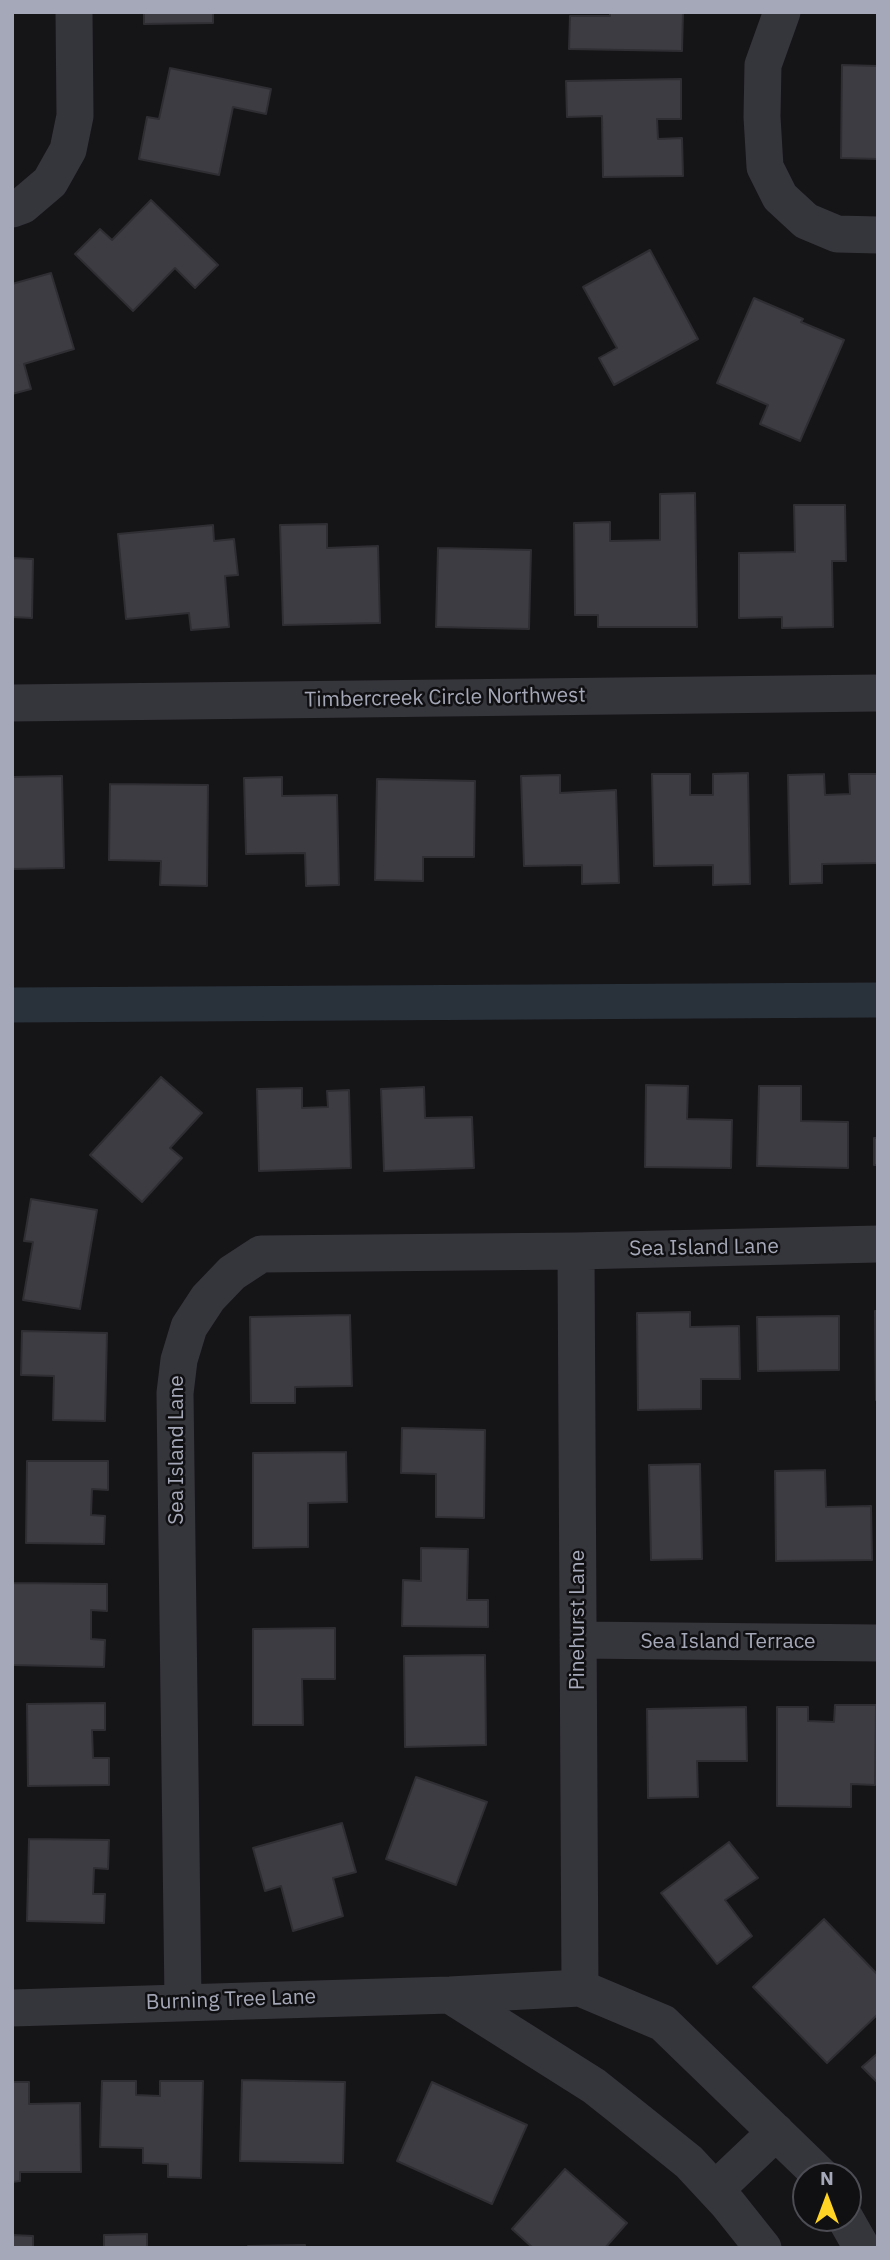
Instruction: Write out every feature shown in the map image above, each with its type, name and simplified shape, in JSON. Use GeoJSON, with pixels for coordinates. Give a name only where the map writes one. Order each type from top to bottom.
{"type":"FeatureCollection","features":[{"type":"Feature","properties":{"kind":"street"},"geometry":{"type":"LineString","coordinates":[[12,209],[23,205],[50,182],[68,150],[75,116],[74,12]]}},
{"type":"Feature","properties":{"kind":"street"},"geometry":{"type":"LineString","coordinates":[[782,12],[763,65],[765,167],[780,197],[806,221],[837,233],[878,235]]}},
{"type":"Feature","properties":{"kind":"street","name":"Timbercreek Circle Northwest"},"geometry":{"type":"LineString","coordinates":[[12,703],[878,693]]}},
{"type":"Feature","properties":{"kind":"street","name":"Sea Island Lane"},"geometry":{"type":"LineString","coordinates":[[183,2001],[175,1393],[178,1360],[190,1327],[208,1298],[232,1273],[261,1254],[576,1251],[878,1244]]}},
{"type":"Feature","properties":{"kind":"street","name":"Pinehurst Lane"},"geometry":{"type":"LineString","coordinates":[[576,1251],[580,1988]]}},
{"type":"Feature","properties":{"kind":"street","name":"Sea Island Terrace"},"geometry":{"type":"LineString","coordinates":[[578,1640],[878,1643]]}},
{"type":"Feature","properties":{"kind":"street"},"geometry":{"type":"LineString","coordinates":[[580,1988],[663,2023],[807,2162]]}},
{"type":"Feature","properties":{"kind":"street","name":"Burning Tree Lane"},"geometry":{"type":"LineString","coordinates":[[12,2008],[450,1995],[580,1988]]}},
{"type":"Feature","properties":{"kind":"street"},"geometry":{"type":"LineString","coordinates":[[450,1995],[594,2086],[689,2162],[763,2248]]}},
{"type":"Feature","properties":{"kind":"street"},"geometry":{"type":"LineString","coordinates":[[715,2190],[776,2132]]}},
{"type":"Feature","properties":{"kind":"street"},"geometry":{"type":"LineString","coordinates":[[853,2232],[862,2248]]}},
{"type":"Feature","properties":{"kind":"building"},"geometry":{"type":"Polygon","coordinates":[[[144,12],[213,12],[213,23],[144,24],[144,12]]]}},
{"type":"Feature","properties":{"kind":"building"},"geometry":{"type":"Polygon","coordinates":[[[610,12],[683,12],[682,51],[569,49],[570,16],[610,16],[610,12]]]}},
{"type":"Feature","properties":{"kind":"building"},"geometry":{"type":"Polygon","coordinates":[[[842,65],[878,66],[878,159],[841,158],[842,65]]]}},
{"type":"Feature","properties":{"kind":"building"},"geometry":{"type":"Polygon","coordinates":[[[170,68],[271,89],[266,114],[233,107],[219,175],[139,159],[147,117],[159,119],[170,68]]]}},
{"type":"Feature","properties":{"kind":"building"},"geometry":{"type":"Polygon","coordinates":[[[681,79],[681,119],[657,119],[658,139],[682,138],[683,176],[603,177],[602,116],[567,117],[566,81],[681,79]]]}},
{"type":"Feature","properties":{"kind":"building"},"geometry":{"type":"Polygon","coordinates":[[[151,200],[218,265],[195,288],[175,268],[133,311],[75,254],[100,229],[112,240],[151,200]]]}},
{"type":"Feature","properties":{"kind":"building"},"geometry":{"type":"Polygon","coordinates":[[[650,250],[698,339],[614,385],[599,358],[617,348],[583,287],[650,250]]]}},
{"type":"Feature","properties":{"kind":"building"},"geometry":{"type":"Polygon","coordinates":[[[51,273],[74,349],[24,364],[31,389],[12,394],[12,284],[51,273]]]}},
{"type":"Feature","properties":{"kind":"building"},"geometry":{"type":"Polygon","coordinates":[[[754,298],[844,340],[800,441],[760,424],[768,405],[717,383],[754,298]]]}},
{"type":"Feature","properties":{"kind":"building"},"geometry":{"type":"Polygon","coordinates":[[[695,493],[697,627],[598,627],[598,615],[575,615],[574,523],[610,522],[610,541],[660,540],[660,494],[695,493]]]}},
{"type":"Feature","properties":{"kind":"building"},"geometry":{"type":"Polygon","coordinates":[[[794,505],[845,505],[846,561],[832,561],[833,627],[782,628],[782,617],[739,618],[739,553],[795,552],[794,505]]]}},
{"type":"Feature","properties":{"kind":"building"},"geometry":{"type":"Polygon","coordinates":[[[327,524],[327,548],[378,546],[380,623],[283,625],[280,525],[327,524]]]}},
{"type":"Feature","properties":{"kind":"building"},"geometry":{"type":"Polygon","coordinates":[[[213,525],[214,541],[234,539],[238,575],[225,576],[229,627],[191,630],[189,613],[126,619],[118,534],[213,525]]]}},
{"type":"Feature","properties":{"kind":"building"},"geometry":{"type":"Polygon","coordinates":[[[438,548],[531,550],[529,629],[436,627],[438,548]]]}},
{"type":"Feature","properties":{"kind":"building"},"geometry":{"type":"Polygon","coordinates":[[[12,558],[33,559],[32,618],[12,617],[12,558]]]}},
{"type":"Feature","properties":{"kind":"building"},"geometry":{"type":"Polygon","coordinates":[[[748,773],[750,884],[713,885],[713,865],[654,866],[652,774],[690,774],[690,795],[713,795],[713,774],[748,773]]]}},
{"type":"Feature","properties":{"kind":"building"},"geometry":{"type":"Polygon","coordinates":[[[824,774],[825,795],[850,794],[849,774],[878,774],[878,863],[822,864],[822,883],[790,884],[788,775],[824,774]]]}},
{"type":"Feature","properties":{"kind":"building"},"geometry":{"type":"Polygon","coordinates":[[[560,775],[560,793],[616,790],[619,883],[582,884],[582,865],[524,866],[521,776],[560,775]]]}},
{"type":"Feature","properties":{"kind":"building"},"geometry":{"type":"Polygon","coordinates":[[[62,776],[64,868],[12,869],[12,777],[62,776]]]}},
{"type":"Feature","properties":{"kind":"building"},"geometry":{"type":"Polygon","coordinates":[[[282,777],[282,796],[337,795],[339,885],[306,886],[305,853],[246,854],[244,778],[282,777]]]}},
{"type":"Feature","properties":{"kind":"building"},"geometry":{"type":"Polygon","coordinates":[[[377,779],[475,781],[474,857],[423,857],[423,881],[375,880],[377,779]]]}},
{"type":"Feature","properties":{"kind":"building"},"geometry":{"type":"Polygon","coordinates":[[[110,784],[208,785],[207,886],[160,885],[161,861],[109,860],[110,784]]]}},
{"type":"Feature","properties":{"kind":"building"},"geometry":{"type":"Polygon","coordinates":[[[161,1077],[202,1113],[170,1148],[182,1158],[142,1202],[90,1155],[161,1077]]]}},
{"type":"Feature","properties":{"kind":"building"},"geometry":{"type":"Polygon","coordinates":[[[646,1085],[688,1086],[687,1119],[732,1120],[731,1168],[645,1167],[646,1085]]]}},
{"type":"Feature","properties":{"kind":"building"},"geometry":{"type":"Polygon","coordinates":[[[759,1086],[801,1086],[801,1121],[848,1122],[848,1168],[757,1166],[759,1086]]]}},
{"type":"Feature","properties":{"kind":"building"},"geometry":{"type":"Polygon","coordinates":[[[424,1087],[425,1118],[472,1117],[474,1168],[384,1171],[381,1089],[424,1087]]]}},
{"type":"Feature","properties":{"kind":"building"},"geometry":{"type":"Polygon","coordinates":[[[302,1088],[302,1108],[328,1107],[327,1091],[349,1090],[351,1168],[259,1171],[257,1089],[302,1088]]]}},
{"type":"Feature","properties":{"kind":"building"},"geometry":{"type":"Polygon","coordinates":[[[874,1138],[878,1138],[878,1165],[874,1165],[874,1138]]]}},
{"type":"Feature","properties":{"kind":"building"},"geometry":{"type":"Polygon","coordinates":[[[31,1199],[97,1210],[80,1309],[23,1300],[33,1242],[24,1241],[31,1199]]]}},
{"type":"Feature","properties":{"kind":"building"},"geometry":{"type":"Polygon","coordinates":[[[875,1311],[878,1311],[878,1400],[876,1400],[875,1311]]]}},
{"type":"Feature","properties":{"kind":"building"},"geometry":{"type":"Polygon","coordinates":[[[690,1312],[690,1327],[739,1326],[740,1379],[701,1379],[701,1409],[638,1410],[637,1313],[690,1312]]]}},
{"type":"Feature","properties":{"kind":"building"},"geometry":{"type":"Polygon","coordinates":[[[350,1315],[352,1386],[295,1387],[295,1403],[251,1403],[250,1317],[350,1315]]]}},
{"type":"Feature","properties":{"kind":"building"},"geometry":{"type":"Polygon","coordinates":[[[839,1316],[839,1370],[758,1371],[757,1317],[839,1316]]]}},
{"type":"Feature","properties":{"kind":"building"},"geometry":{"type":"Polygon","coordinates":[[[22,1331],[107,1333],[105,1421],[53,1420],[54,1376],[21,1375],[22,1331]]]}},
{"type":"Feature","properties":{"kind":"building"},"geometry":{"type":"Polygon","coordinates":[[[402,1428],[485,1430],[484,1518],[436,1517],[436,1474],[401,1473],[402,1428]]]}},
{"type":"Feature","properties":{"kind":"building"},"geometry":{"type":"Polygon","coordinates":[[[346,1452],[347,1502],[308,1503],[308,1547],[253,1548],[253,1453],[346,1452]]]}},
{"type":"Feature","properties":{"kind":"building"},"geometry":{"type":"Polygon","coordinates":[[[27,1461],[108,1461],[108,1490],[92,1489],[91,1515],[105,1516],[104,1544],[26,1543],[27,1461]]]}},
{"type":"Feature","properties":{"kind":"building"},"geometry":{"type":"Polygon","coordinates":[[[700,1464],[702,1559],[651,1560],[649,1465],[700,1464]]]}},
{"type":"Feature","properties":{"kind":"building"},"geometry":{"type":"Polygon","coordinates":[[[825,1470],[826,1507],[871,1506],[872,1560],[776,1561],[775,1471],[825,1470]]]}},
{"type":"Feature","properties":{"kind":"building"},"geometry":{"type":"Polygon","coordinates":[[[421,1548],[468,1549],[467,1600],[488,1600],[488,1627],[402,1626],[403,1580],[421,1581],[421,1548]]]}},
{"type":"Feature","properties":{"kind":"building"},"geometry":{"type":"Polygon","coordinates":[[[13,1583],[107,1584],[107,1611],[91,1610],[91,1639],[105,1640],[104,1667],[12,1665],[13,1583]]]}},
{"type":"Feature","properties":{"kind":"building"},"geometry":{"type":"Polygon","coordinates":[[[335,1628],[335,1679],[302,1679],[303,1725],[253,1725],[253,1629],[335,1628]]]}},
{"type":"Feature","properties":{"kind":"building"},"geometry":{"type":"Polygon","coordinates":[[[485,1655],[486,1745],[405,1747],[404,1656],[485,1655]]]}},
{"type":"Feature","properties":{"kind":"building"},"geometry":{"type":"Polygon","coordinates":[[[105,1703],[105,1730],[92,1730],[93,1758],[109,1758],[109,1785],[28,1786],[27,1704],[105,1703]]]}},
{"type":"Feature","properties":{"kind":"building"},"geometry":{"type":"Polygon","coordinates":[[[835,1705],[876,1705],[875,1785],[851,1784],[851,1807],[777,1806],[777,1707],[808,1707],[808,1721],[834,1722],[835,1705]]]}},
{"type":"Feature","properties":{"kind":"building"},"geometry":{"type":"Polygon","coordinates":[[[746,1707],[747,1761],[697,1761],[698,1797],[648,1798],[647,1709],[746,1707]]]}},
{"type":"Feature","properties":{"kind":"building"},"geometry":{"type":"Polygon","coordinates":[[[416,1777],[487,1802],[456,1885],[386,1859],[416,1777]]]}},
{"type":"Feature","properties":{"kind":"building"},"geometry":{"type":"Polygon","coordinates":[[[342,1823],[356,1872],[333,1878],[343,1916],[293,1931],[281,1886],[265,1891],[253,1848],[342,1823]]]}},
{"type":"Feature","properties":{"kind":"building"},"geometry":{"type":"Polygon","coordinates":[[[29,1839],[109,1840],[108,1869],[94,1868],[93,1894],[105,1894],[104,1923],[27,1921],[29,1839]]]}},
{"type":"Feature","properties":{"kind":"building"},"geometry":{"type":"Polygon","coordinates":[[[729,1842],[758,1878],[725,1900],[752,1936],[717,1964],[661,1893],[729,1842]]]}},
{"type":"Feature","properties":{"kind":"building"},"geometry":{"type":"Polygon","coordinates":[[[824,1919],[878,1975],[878,2014],[827,2063],[753,1987],[824,1919]]]}},
{"type":"Feature","properties":{"kind":"building"},"geometry":{"type":"Polygon","coordinates":[[[878,2053],[878,2083],[862,2067],[878,2053]]]}},
{"type":"Feature","properties":{"kind":"building"},"geometry":{"type":"Polygon","coordinates":[[[242,2080],[345,2082],[343,2163],[240,2161],[242,2080]]]}},
{"type":"Feature","properties":{"kind":"building"},"geometry":{"type":"Polygon","coordinates":[[[102,2081],[136,2081],[136,2095],[160,2096],[160,2081],[203,2081],[201,2178],[168,2177],[168,2164],[143,2163],[143,2148],[100,2147],[102,2081]]]}},
{"type":"Feature","properties":{"kind":"building"},"geometry":{"type":"Polygon","coordinates":[[[12,2082],[29,2082],[29,2104],[80,2103],[81,2172],[20,2172],[20,2181],[12,2182],[12,2082]]]}},
{"type":"Feature","properties":{"kind":"building"},"geometry":{"type":"Polygon","coordinates":[[[432,2082],[527,2125],[492,2204],[397,2161],[432,2082]]]}},
{"type":"Feature","properties":{"kind":"building"},"geometry":{"type":"Polygon","coordinates":[[[565,2169],[627,2223],[605,2248],[533,2248],[512,2229],[565,2169]]]}},
{"type":"Feature","properties":{"kind":"building"},"geometry":{"type":"Polygon","coordinates":[[[147,2234],[147,2248],[104,2248],[104,2235],[147,2234]]]}},
{"type":"Feature","properties":{"kind":"building"},"geometry":{"type":"Polygon","coordinates":[[[12,2235],[33,2236],[33,2248],[12,2248],[12,2235]]]}},
{"type":"Feature","properties":{"kind":"building"},"geometry":{"type":"Polygon","coordinates":[[[305,2245],[305,2248],[248,2248],[248,2246],[305,2245]]]}},
{"type":"Feature","properties":{"kind":"waterway"},"geometry":{"type":"LineString","coordinates":[[12,1005],[878,1000]]}}]}
